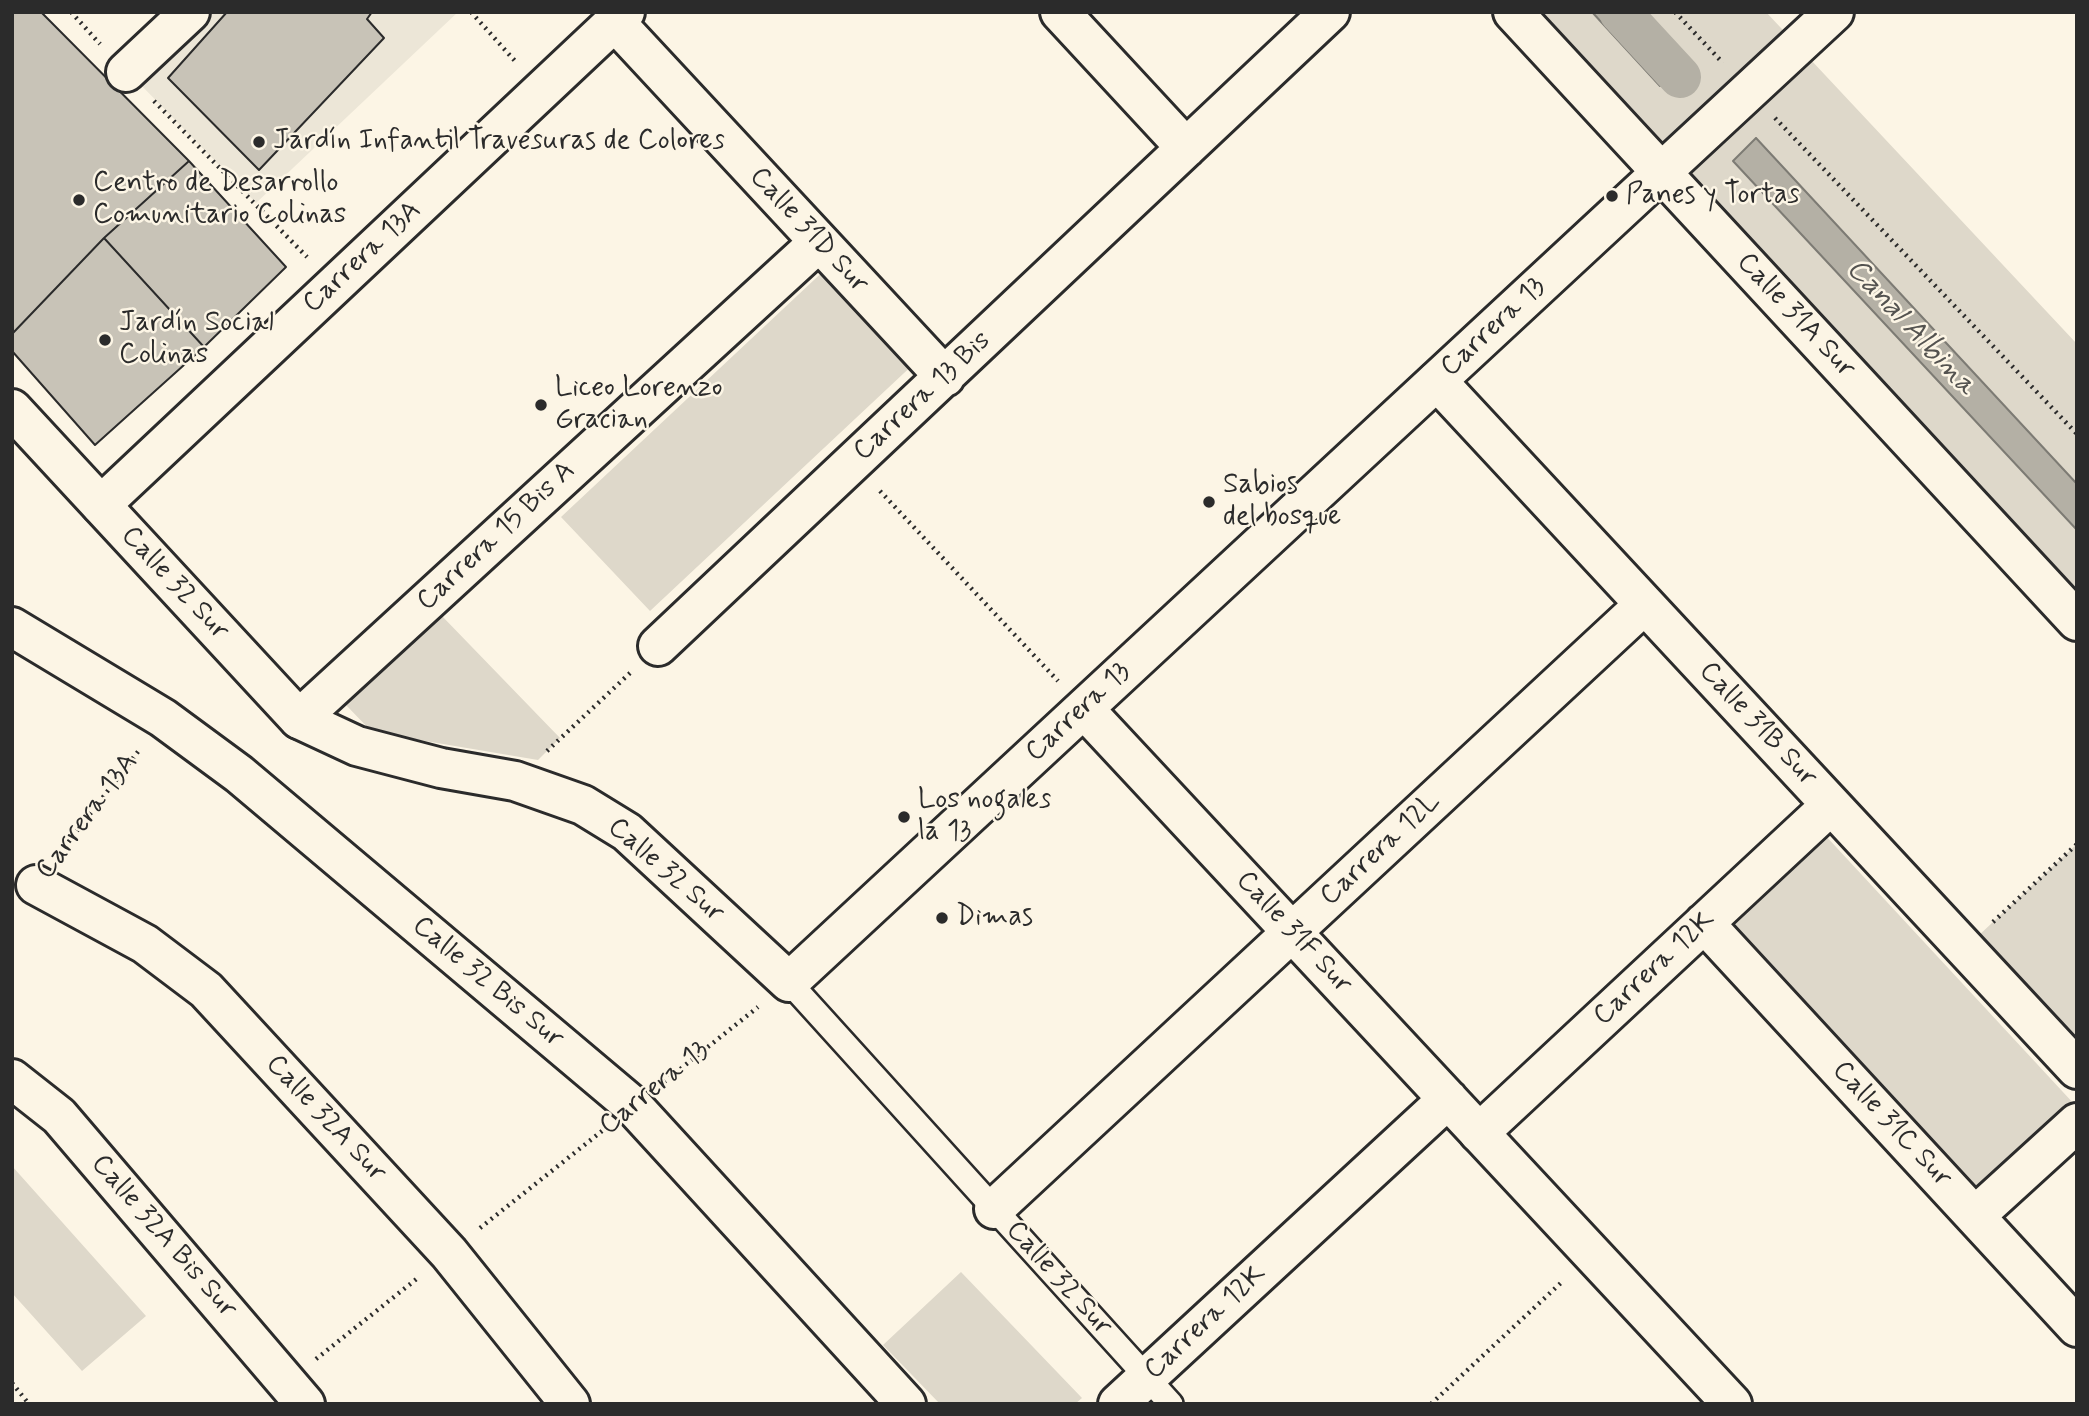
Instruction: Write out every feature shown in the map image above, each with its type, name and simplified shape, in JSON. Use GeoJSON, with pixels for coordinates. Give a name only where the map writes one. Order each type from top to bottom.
{"type":"FeatureCollection","features":[{"type":"Feature","properties":{"kind":"street"},"geometry":{"type":"LineString","coordinates":[[126,72],[190,12]]}},
{"type":"Feature","properties":{"kind":"street"},"geometry":{"type":"LineString","coordinates":[[1060,12],[1186,148]]}},
{"type":"Feature","properties":{"kind":"street","name":"Carrera 13 Bis"},"geometry":{"type":"LineString","coordinates":[[658,646],[1330,12]]}},
{"type":"Feature","properties":{"kind":"street","name":"Calle 31A Sur"},"geometry":{"type":"LineString","coordinates":[[1513,12],[2077,621]]}},
{"type":"Feature","properties":{"kind":"street","name":"Carrera 13"},"geometry":{"type":"LineString","coordinates":[[789,982],[1834,12]]}},
{"type":"Feature","properties":{"kind":"street","name":"Carrera 13A"},"geometry":{"type":"LineString","coordinates":[[101,505],[620,17]]}},
{"type":"Feature","properties":{"kind":"street","name":"Calle 31D Sur"},"geometry":{"type":"LineString","coordinates":[[620,17],[819,242],[945,377]]}},
{"type":"Feature","properties":{"kind":"street","name":"Carrera 15 Bis A"},"geometry":{"type":"LineString","coordinates":[[299,719],[819,242]]}},
{"type":"Feature","properties":{"kind":"street","name":"Calle 31B Sur"},"geometry":{"type":"LineString","coordinates":[[1437,381],[2077,1069]]}},
{"type":"Feature","properties":{"kind":"street","name":"Calle 32 Sur"},"geometry":{"type":"LineString","coordinates":[[12,409],[299,719],[357,746],[441,768],[515,781],[583,805],[627,832],[789,982]]}},
{"type":"Feature","properties":{"kind":"street","name":"Carrera 12L"},"geometry":{"type":"LineString","coordinates":[[994,1209],[1644,605]]}},
{"type":"Feature","properties":{"kind":"street","name":"Calle 32 Bis Sur"},"geometry":{"type":"LineString","coordinates":[[12,627],[163,718],[239,774],[633,1106],[906,1404]]}},
{"type":"Feature","properties":{"kind":"street","name":"Calle 31F Sur"},"geometry":{"type":"LineString","coordinates":[[1083,709],[1732,1404]]}},
{"type":"Feature","properties":{"kind":"street","name":"Carrera 12K"},"geometry":{"type":"LineString","coordinates":[[1479,1133],[1830,805]]}},
{"type":"Feature","properties":{"kind":"street","name":"Calle 32A Sur"},"geometry":{"type":"LineString","coordinates":[[36,885],[145,944],[206,990],[449,1253],[570,1404]]}},
{"type":"Feature","properties":{"kind":"street","name":"Calle 31C Sur"},"geometry":{"type":"LineString","coordinates":[[1704,923],[2077,1327]]}},
{"type":"Feature","properties":{"kind":"street","name":"Calle 32A Bis Sur"},"geometry":{"type":"LineString","coordinates":[[12,1079],[59,1116],[296,1392]]}},
{"type":"Feature","properties":{"kind":"street","name":"Carrera 12K"},"geometry":{"type":"LineString","coordinates":[[1118,1404],[1159,1391],[1448,1099]]}},
{"type":"Feature","properties":{"kind":"street"},"geometry":{"type":"LineString","coordinates":[[1975,1216],[2077,1123]]}},
{"type":"Feature","properties":{"kind":"lane","name":"Calle 32 Sur"},"geometry":{"type":"LineString","coordinates":[[789,982],[1159,1391]]}},
{"type":"Feature","properties":{"kind":"path"},"geometry":{"type":"LineString","coordinates":[[71,12],[126,72],[335,285]]}},
{"type":"Feature","properties":{"kind":"path"},"geometry":{"type":"LineString","coordinates":[[471,12],[542,90]]}},
{"type":"Feature","properties":{"kind":"path"},"geometry":{"type":"LineString","coordinates":[[1675,12],[2077,434]]}},
{"type":"Feature","properties":{"kind":"path"},"geometry":{"type":"LineString","coordinates":[[853,462],[1083,709]]}},
{"type":"Feature","properties":{"kind":"path"},"geometry":{"type":"LineString","coordinates":[[515,781],[658,646]]}},
{"type":"Feature","properties":{"kind":"path","name":"Carrera 13A"},"geometry":{"type":"LineString","coordinates":[[36,885],[163,718]]}},
{"type":"Feature","properties":{"kind":"path"},"geometry":{"type":"LineString","coordinates":[[1964,949],[2077,844]]}},
{"type":"Feature","properties":{"kind":"path","name":"Carrera 13"},"geometry":{"type":"LineString","coordinates":[[296,1392],[449,1253],[789,982]]}},
{"type":"Feature","properties":{"kind":"path"},"geometry":{"type":"LineString","coordinates":[[1431,1404],[1570,1275]]}},
{"type":"Feature","properties":{"kind":"path"},"geometry":{"type":"LineString","coordinates":[[12,1383],[29,1404]]}},
{"type":"Feature","properties":{"kind":"shaded area","name":"Jardín Infantil Travesuras de Colores"},"geometry":{"type":"Polygon","coordinates":[[[210,12],[458,12],[256,203],[137,81],[210,12]]]}},
{"type":"Feature","properties":{"kind":"shaded area"},"geometry":{"type":"Polygon","coordinates":[[[1539,12],[1766,12],[2077,344],[2077,595],[1539,12]]]}},
{"type":"Feature","properties":{"kind":"shaded area"},"geometry":{"type":"Polygon","coordinates":[[[830,265],[919,359],[650,611],[561,517],[830,265]]]}},
{"type":"Feature","properties":{"kind":"shaded area"},"geometry":{"type":"Polygon","coordinates":[[[441,615],[560,738],[538,760],[372,732],[346,705],[441,615]]]}},
{"type":"Feature","properties":{"kind":"shaded area"},"geometry":{"type":"Polygon","coordinates":[[[1824,834],[2075,1105],[1979,1192],[1728,921],[1824,834]]]}},
{"type":"Feature","properties":{"kind":"shaded area"},"geometry":{"type":"Polygon","coordinates":[[[2077,844],[2077,1040],[1978,936],[2077,844]]]}},
{"type":"Feature","properties":{"kind":"shaded area"},"geometry":{"type":"Polygon","coordinates":[[[12,1166],[146,1316],[82,1371],[12,1293],[12,1166]]]}},
{"type":"Feature","properties":{"kind":"shaded area"},"geometry":{"type":"Polygon","coordinates":[[[961,1272],[1082,1398],[1075,1404],[940,1404],[883,1345],[961,1272]]]}},
{"type":"Feature","properties":{"kind":"water"},"geometry":{"type":"Polygon","coordinates":[[[1592,12],[1634,12],[1683,65],[1660,86],[1592,12]]]}},
{"type":"Feature","properties":{"kind":"water"},"geometry":{"type":"Polygon","coordinates":[[[1756,138],[2077,484],[2077,530],[1733,161],[1756,138]]]}},
{"type":"Feature","properties":{"kind":"building","name":"Centro de Desarrollo Comunitario Colinas"},"geometry":{"type":"Polygon","coordinates":[[[12,12],[41,12],[189,161],[104,238],[12,334],[12,12]]]}},
{"type":"Feature","properties":{"kind":"building","name":"Jardín Infantil Travesuras de Colores"},"geometry":{"type":"Polygon","coordinates":[[[227,12],[372,12],[367,19],[384,38],[259,170],[168,78],[227,12]]]}},
{"type":"Feature","properties":{"kind":"building"},"geometry":{"type":"Polygon","coordinates":[[[189,161],[286,267],[204,347],[104,238],[189,161]]]}},
{"type":"Feature","properties":{"kind":"building","name":"Jardín Social Colinas"},"geometry":{"type":"Polygon","coordinates":[[[104,238],[204,347],[95,445],[12,351],[12,334],[104,238]]]}},
{"type":"Feature","properties":{"kind":"waterway","name":"Canal Albina"},"geometry":{"type":"LineString","coordinates":[[1620,12],[1680,77]]}},
{"type":"Feature","properties":{"kind":"place","name":"Jardín Infantil Travesuras de Colores"},"geometry":{"type":"Point","coordinates":[259,142]}},
{"type":"Feature","properties":{"kind":"place","name":"Panes y Tortas"},"geometry":{"type":"Point","coordinates":[1612,196]}},
{"type":"Feature","properties":{"kind":"place","name":"Centro de Desarrollo Comunitario Colinas"},"geometry":{"type":"Point","coordinates":[79,200]}},
{"type":"Feature","properties":{"kind":"place","name":"Jardín Social Colinas"},"geometry":{"type":"Point","coordinates":[105,340]}},
{"type":"Feature","properties":{"kind":"place","name":"Liceo Lorenzo Gracian"},"geometry":{"type":"Point","coordinates":[541,405]}},
{"type":"Feature","properties":{"kind":"place","name":"Sabios del bosque"},"geometry":{"type":"Point","coordinates":[1209,502]}},
{"type":"Feature","properties":{"kind":"place","name":"Los nogales la 13"},"geometry":{"type":"Point","coordinates":[904,817]}},
{"type":"Feature","properties":{"kind":"place","name":"Dimas"},"geometry":{"type":"Point","coordinates":[942,918]}}]}
